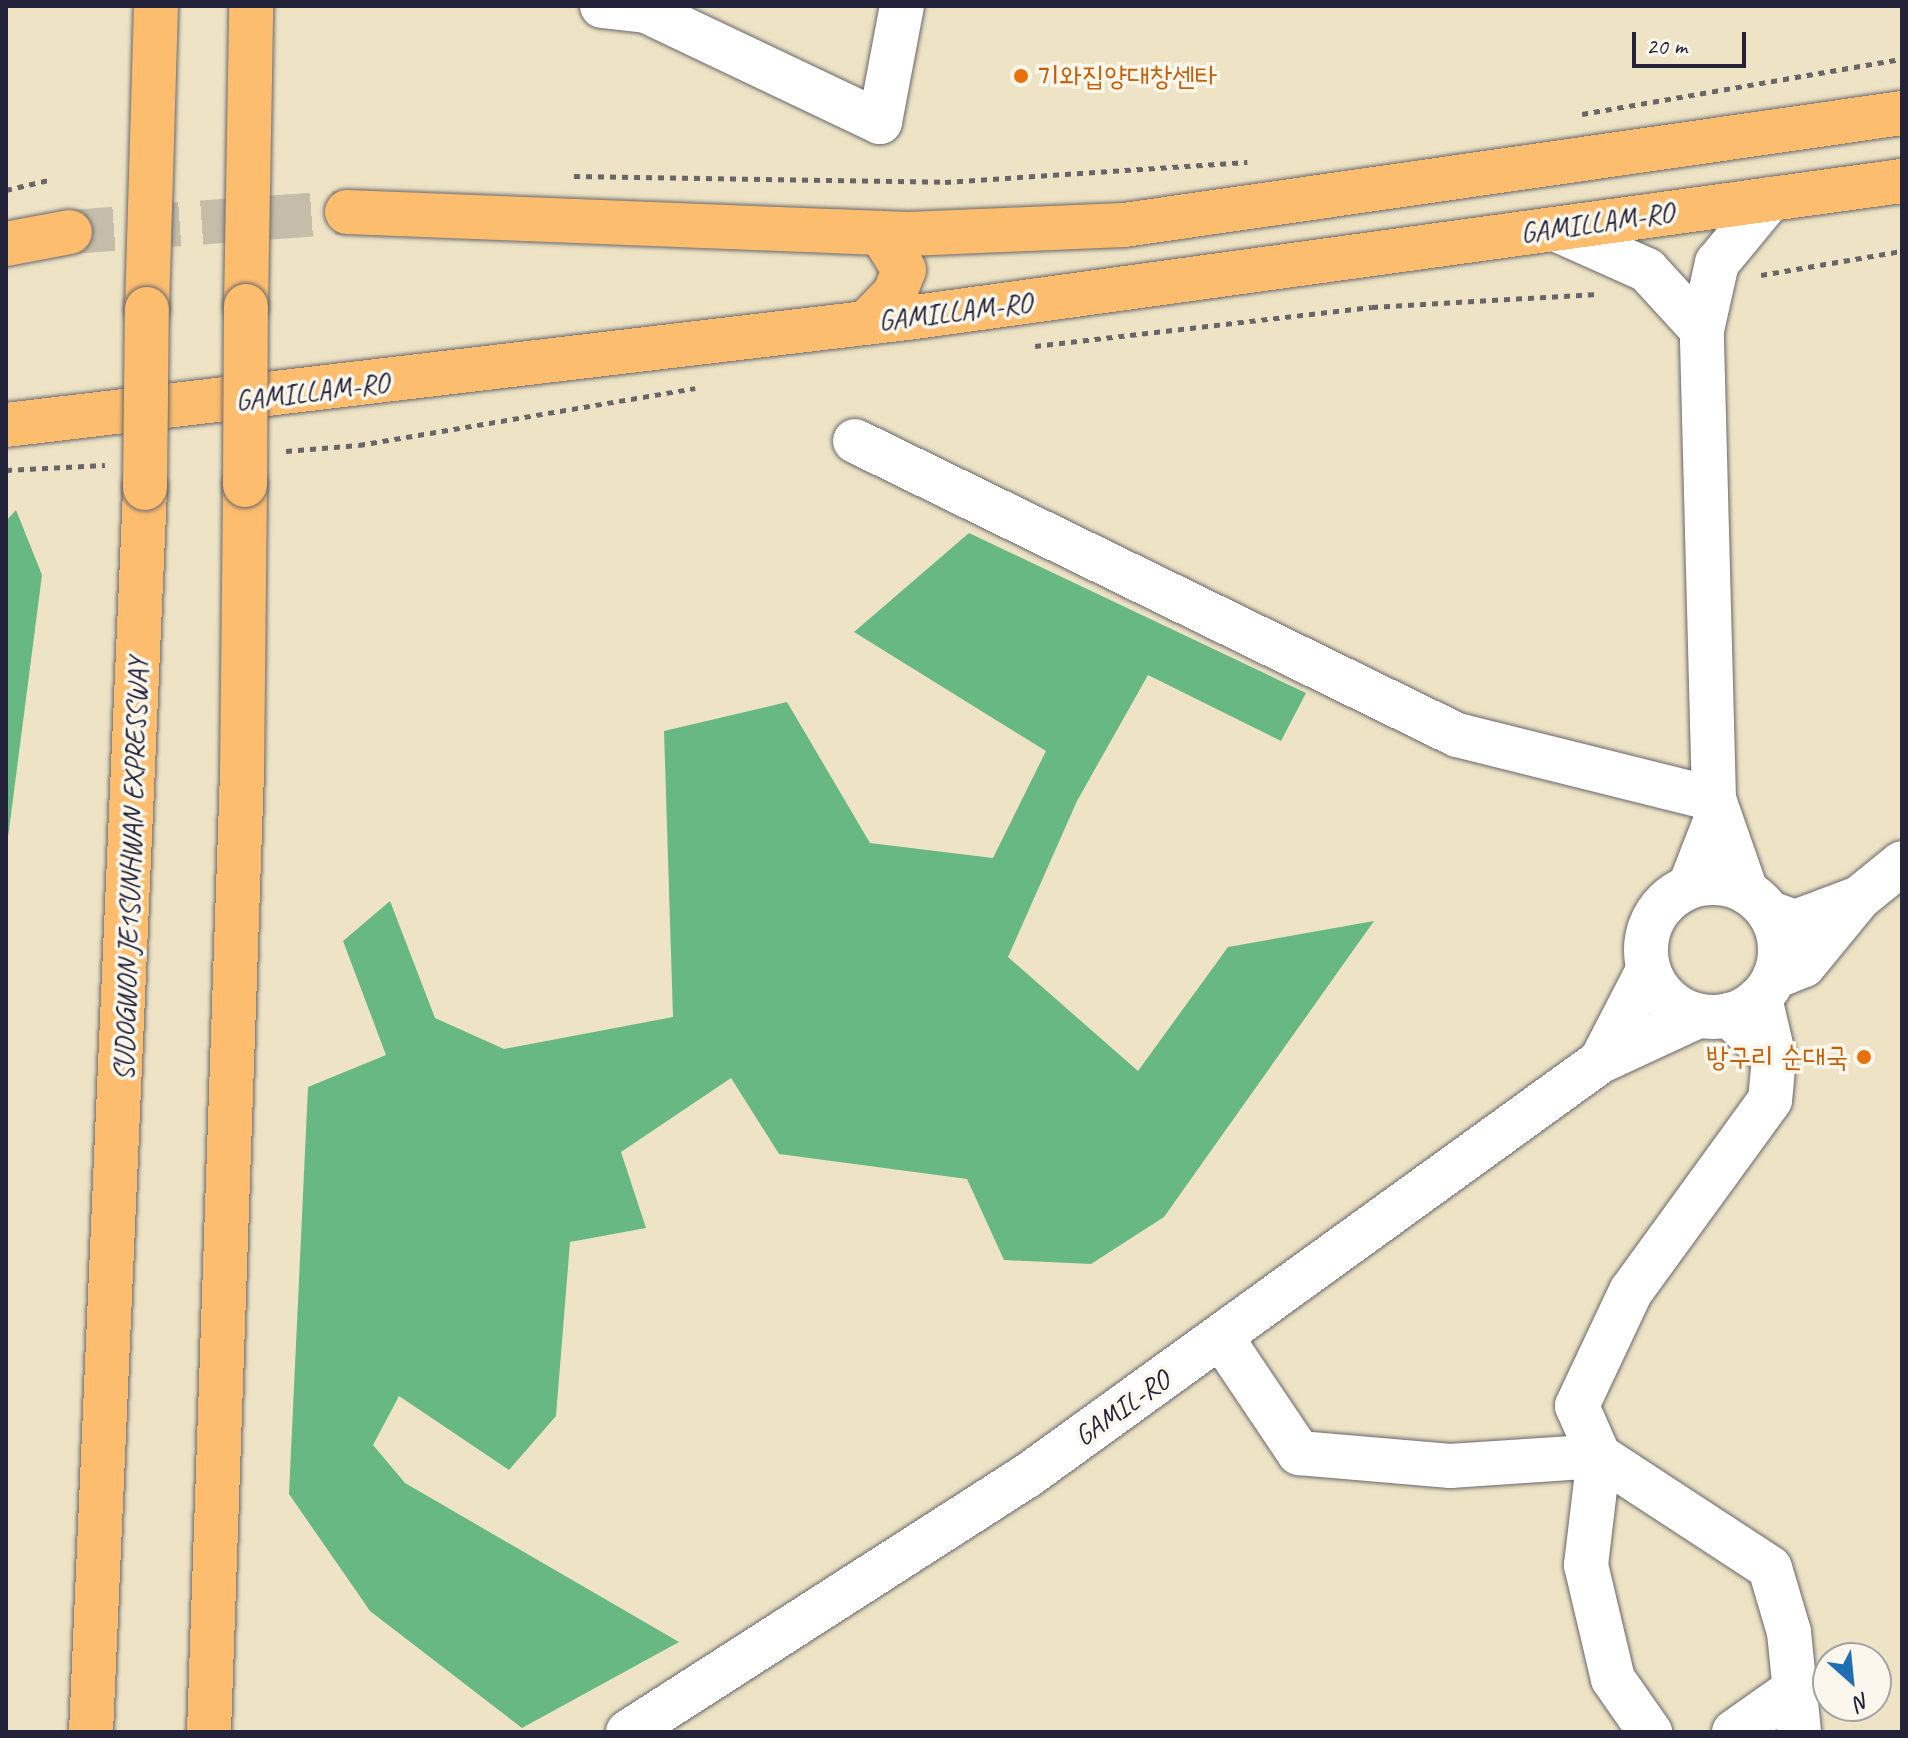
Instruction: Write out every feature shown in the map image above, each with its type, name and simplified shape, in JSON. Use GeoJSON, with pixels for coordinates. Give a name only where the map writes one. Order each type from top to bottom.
{"type":"FeatureCollection","features":[{"type":"Feature","properties":{"kind":"main road","name":"SUDOGWON JE1SUNHWAN EXPRESSWAY"},"geometry":{"type":"LineString","coordinates":[[91,1732],[129,476],[147,309],[156,6]]}},
{"type":"Feature","properties":{"kind":"main road"},"geometry":{"type":"LineString","coordinates":[[209,1732],[242,774],[256,469],[246,306],[251,6]]}},
{"type":"Feature","properties":{"kind":"main road"},"geometry":{"type":"LineString","coordinates":[[347,212],[881,233],[1124,225],[1228,213],[1902,113]]}},
{"type":"Feature","properties":{"kind":"main road","name":"GAMILLAM-RO"},"geometry":{"type":"LineString","coordinates":[[6,425],[866,323],[1902,181]]}},
{"type":"Feature","properties":{"kind":"main road"},"geometry":{"type":"LineString","coordinates":[[6,244],[70,232]]}},
{"type":"Feature","properties":{"kind":"main road"},"geometry":{"type":"LineString","coordinates":[[866,323],[895,293],[904,270],[881,233]]}},
{"type":"Feature","properties":{"kind":"street"},"geometry":{"type":"LineString","coordinates":[[602,6],[646,11],[880,122],[902,6]]}},
{"type":"Feature","properties":{"kind":"street"},"geometry":{"type":"LineString","coordinates":[[1690,886],[1715,809],[1702,330],[1707,285],[1770,199]]}},
{"type":"Feature","properties":{"kind":"street"},"geometry":{"type":"LineString","coordinates":[[1555,229],[1647,270],[1702,330]]}},
{"type":"Feature","properties":{"kind":"street"},"geometry":{"type":"LineString","coordinates":[[855,441],[1457,735],[1715,809],[1758,902],[1778,934],[1758,1009],[1770,1100],[1631,1291],[1577,1406],[1599,1456],[1586,1565],[1613,1679],[1650,1732]]}},
{"type":"Feature","properties":{"kind":"street","name":"GAMIL-RO"},"geometry":{"type":"LineString","coordinates":[[628,1732],[1027,1476],[1601,1061],[1758,1009],[1859,898],[1902,863]]}},
{"type":"Feature","properties":{"kind":"street","name":"GAMIL-RO"},"geometry":{"type":"LineString","coordinates":[[1601,1061],[1648,970],[1648,930],[1671,896],[1690,886],[1758,902],[1795,922],[1859,898]]}},
{"type":"Feature","properties":{"kind":"street"},"geometry":{"type":"LineString","coordinates":[[1648,970],[1668,999],[1758,1009]]}},
{"type":"Feature","properties":{"kind":"street"},"geometry":{"type":"LineString","coordinates":[[1221,1337],[1299,1453],[1450,1466],[1599,1456],[1770,1568],[1789,1632],[1799,1732]]}},
{"type":"Feature","properties":{"kind":"street"},"geometry":{"type":"LineString","coordinates":[[1734,1732],[1795,1689]]}},
{"type":"Feature","properties":{"kind":"path"},"geometry":{"type":"LineString","coordinates":[[1566,116],[1902,59]]}},
{"type":"Feature","properties":{"kind":"path"},"geometry":{"type":"LineString","coordinates":[[559,176],[945,182],[1256,162]]}},
{"type":"Feature","properties":{"kind":"path"},"geometry":{"type":"LineString","coordinates":[[6,190],[49,180]]}},
{"type":"Feature","properties":{"kind":"path"},"geometry":{"type":"LineString","coordinates":[[1707,285],[1902,251]]}},
{"type":"Feature","properties":{"kind":"path"},"geometry":{"type":"LineString","coordinates":[[1018,348],[1372,307],[1605,294]]}},
{"type":"Feature","properties":{"kind":"path"},"geometry":{"type":"LineString","coordinates":[[256,469],[359,445],[704,387]]}},
{"type":"Feature","properties":{"kind":"path"},"geometry":{"type":"LineString","coordinates":[[6,470],[129,476]]}},
{"type":"Feature","properties":{"kind":"green space"},"geometry":{"type":"Polygon","coordinates":[[[16,510],[42,575],[6,853],[6,521],[16,510]]]}},
{"type":"Feature","properties":{"kind":"green space"},"geometry":{"type":"Polygon","coordinates":[[[969,533],[1306,693],[1281,741],[1148,675],[1077,801],[1008,957],[1138,1071],[1228,947],[1374,921],[1164,1217],[1091,1264],[1004,1260],[967,1179],[779,1154],[731,1078],[621,1152],[646,1228],[570,1242],[556,1416],[509,1470],[399,1396],[373,1445],[405,1483],[679,1642],[522,1728],[370,1611],[289,1494],[308,1087],[386,1055],[343,941],[390,901],[435,1018],[504,1049],[673,1017],[664,731],[787,702],[870,843],[993,858],[1046,751],[854,632],[969,533]]]}},
{"type":"Feature","properties":{"kind":"tunnel"},"geometry":{"type":"LineString","coordinates":[[70,232],[347,212]]}},
{"type":"Feature","properties":{"kind":"place","name":"기와집양대창센타"},"geometry":{"type":"Point","coordinates":[1021,76]}},
{"type":"Feature","properties":{"kind":"place","name":"방구리 순대국"},"geometry":{"type":"Point","coordinates":[1864,1057]}}]}
